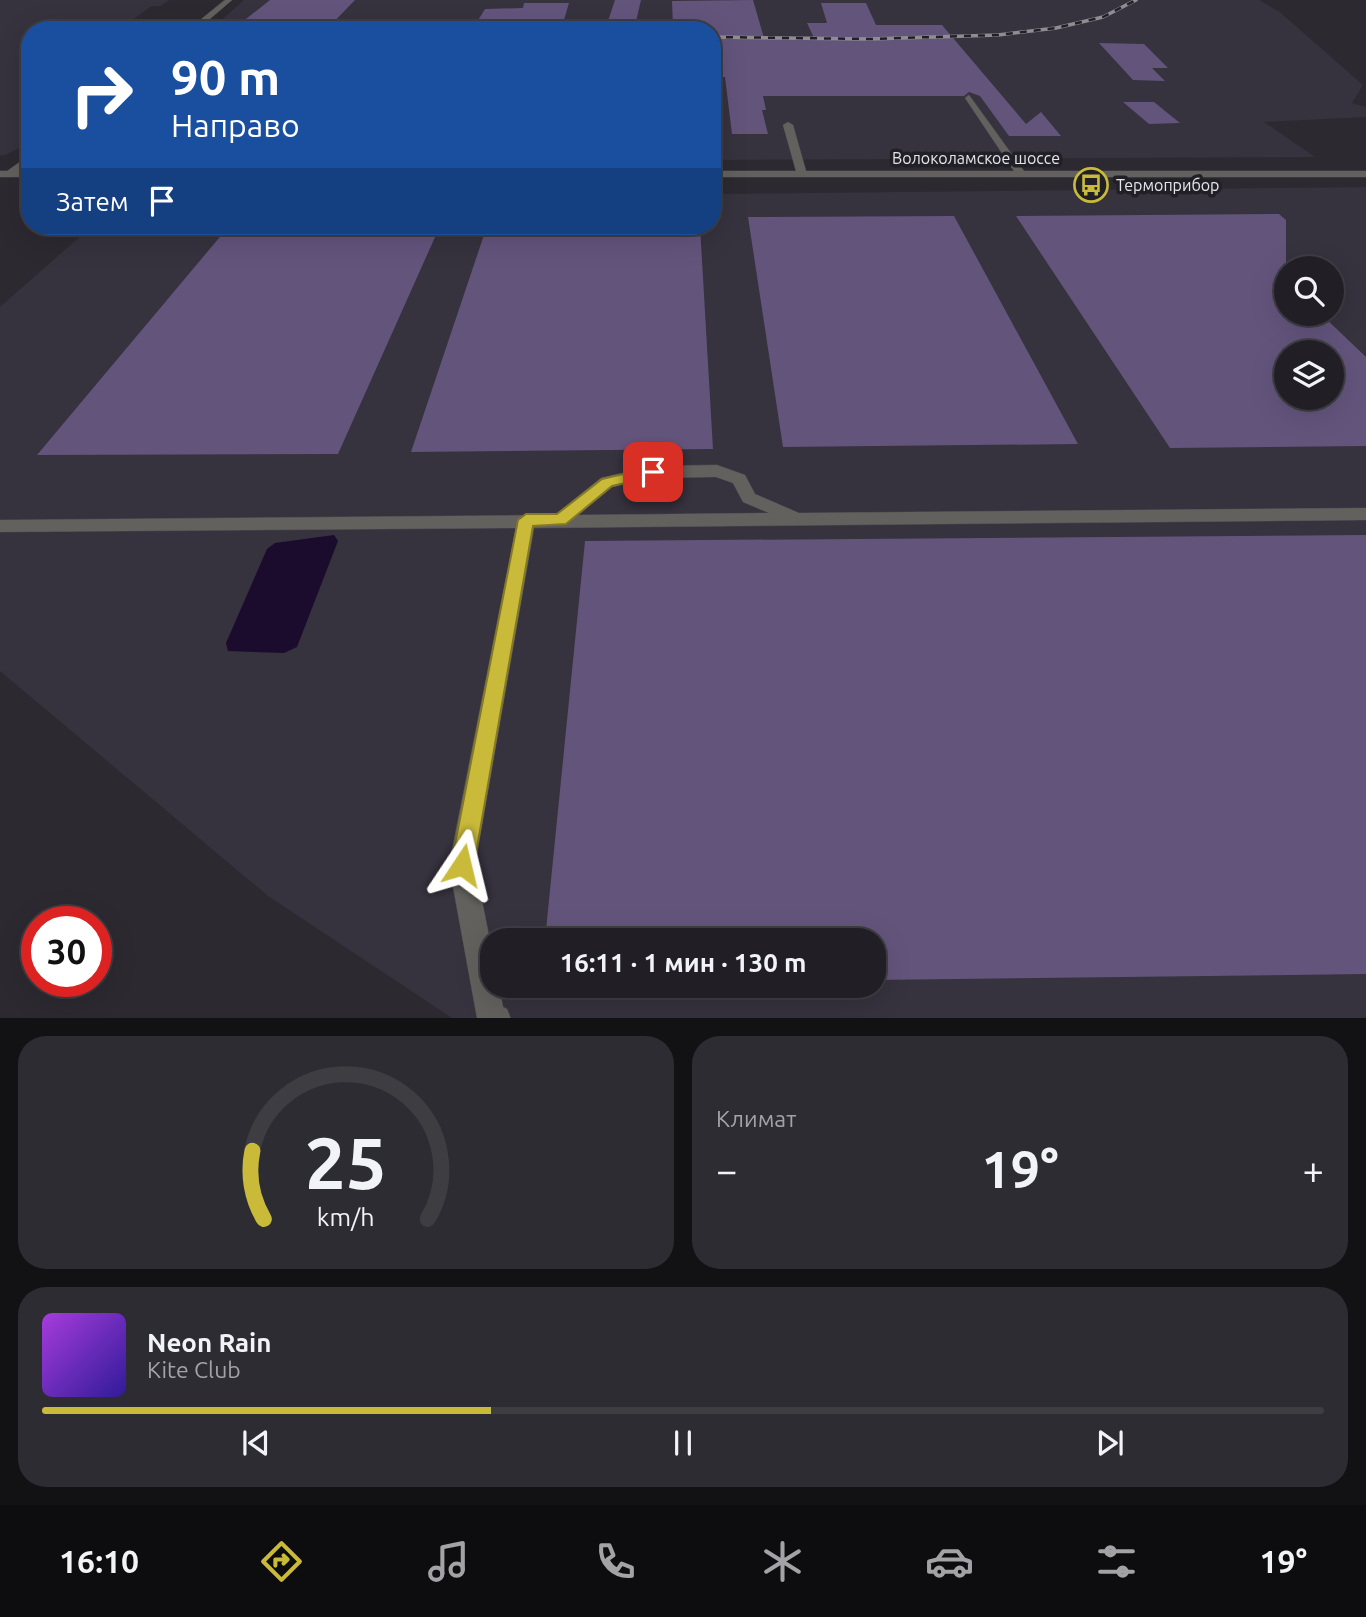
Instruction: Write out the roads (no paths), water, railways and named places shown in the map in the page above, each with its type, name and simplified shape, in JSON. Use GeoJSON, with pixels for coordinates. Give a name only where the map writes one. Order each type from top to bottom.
{"type":"FeatureCollection","features":[{"type":"Feature","properties":{"kind":"street"},"geometry":{"type":"LineString","coordinates":[[202,21],[229,0]]}},
{"type":"Feature","properties":{"kind":"street"},"geometry":{"type":"LineString","coordinates":[[969,98],[1021,174]]}},
{"type":"Feature","properties":{"kind":"street"},"geometry":{"type":"LineString","coordinates":[[788,125],[802,174]]}},
{"type":"Feature","properties":{"kind":"street"},"geometry":{"type":"LineString","coordinates":[[5,174],[21,164]]}},
{"type":"Feature","properties":{"kind":"street","name":"Волоколамское шоссе"},"geometry":{"type":"LineString","coordinates":[[721,174],[1366,174]]}},
{"type":"Feature","properties":{"kind":"street"},"geometry":{"type":"LineString","coordinates":[[560,520],[607,482],[653,472],[717,471],[739,479],[749,498],[802,518]]}},
{"type":"Feature","properties":{"kind":"street"},"geometry":{"type":"LineString","coordinates":[[0,526],[1366,514]]}},
{"type":"Feature","properties":{"kind":"street"},"geometry":{"type":"LineString","coordinates":[[497,1018],[491,1018],[462,865],[526,520]]}},
{"type":"Feature","properties":{"kind":"railway"},"geometry":{"type":"LineString","coordinates":[[721,37],[869,39],[998,35],[1056,28],[1103,17],[1136,0]]}},
{"type":"Feature","properties":{"kind":"place","name":"Термоприбор"},"geometry":{"type":"Point","coordinates":[1091,185]}}]}
